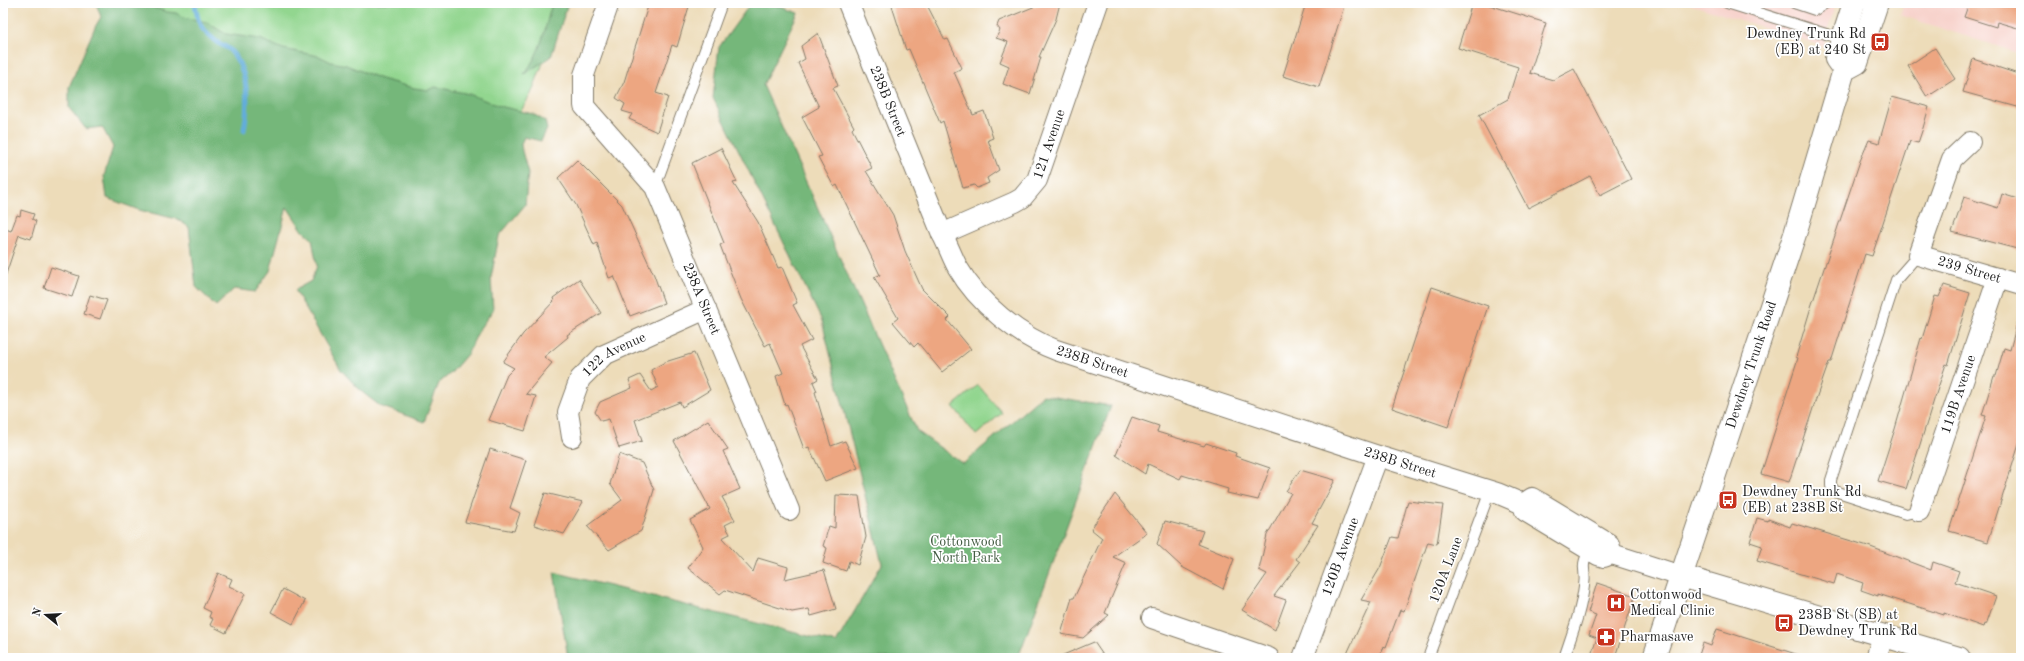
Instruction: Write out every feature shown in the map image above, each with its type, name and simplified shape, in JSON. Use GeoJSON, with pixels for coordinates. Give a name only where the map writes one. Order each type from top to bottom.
{"type":"FeatureCollection","features":[{"type":"Feature","properties":{"kind":"main road"},"geometry":{"type":"LineString","coordinates":[[1854,3],[1836,59],[1844,70],[1857,63],[1877,3]]}},
{"type":"Feature","properties":{"kind":"main road","name":"Dewdney Trunk Road"},"geometry":{"type":"LineString","coordinates":[[1654,658],[1795,234],[1844,70]]}},
{"type":"Feature","properties":{"kind":"main road","name":"238B Street"},"geometry":{"type":"LineString","coordinates":[[1681,576],[1883,637],[1959,658]]}},
{"type":"Feature","properties":{"kind":"street","name":"238A Street"},"geometry":{"type":"LineString","coordinates":[[609,3],[584,75],[584,106],[655,186],[789,510]]}},
{"type":"Feature","properties":{"kind":"street","name":"238B Street"},"geometry":{"type":"LineString","coordinates":[[848,3],[942,234],[959,268],[976,292],[1021,332],[1042,344],[1378,456],[1490,491],[1523,504]]}},
{"type":"Feature","properties":{"kind":"street","name":"121 Avenue"},"geometry":{"type":"LineString","coordinates":[[942,234],[1015,202],[1022,198],[1038,180],[1098,3]]}},
{"type":"Feature","properties":{"kind":"street"},"geometry":{"type":"LineString","coordinates":[[1918,255],[1952,159],[1970,142]]}},
{"type":"Feature","properties":{"kind":"street","name":"239 Street"},"geometry":{"type":"LineString","coordinates":[[1918,255],[2021,285]]}},
{"type":"Feature","properties":{"kind":"street","name":"119B Avenue"},"geometry":{"type":"LineString","coordinates":[[1919,511],[1998,278]]}},
{"type":"Feature","properties":{"kind":"street","name":"122 Avenue"},"geometry":{"type":"LineString","coordinates":[[572,438],[568,412],[580,379],[604,355],[706,309]]}},
{"type":"Feature","properties":{"kind":"street","name":"120B Avenue"},"geometry":{"type":"LineString","coordinates":[[1303,658],[1378,456]]}},
{"type":"Feature","properties":{"kind":"street","name":"238B Street"},"geometry":{"type":"LineString","coordinates":[[1523,504],[1532,498],[1541,503],[1609,544],[1612,554]]}},
{"type":"Feature","properties":{"kind":"street","name":"238B Street"},"geometry":{"type":"LineString","coordinates":[[1523,504],[1525,511],[1590,551],[1604,557],[1612,554],[1681,576]]}},
{"type":"Feature","properties":{"kind":"street"},"geometry":{"type":"LineString","coordinates":[[1152,618],[1269,658]]}},
{"type":"Feature","properties":{"kind":"street"},"geometry":{"type":"LineString","coordinates":[[1876,658],[1883,637]]}},
{"type":"Feature","properties":{"kind":"lane"},"geometry":{"type":"LineString","coordinates":[[655,186],[722,3]]}},
{"type":"Feature","properties":{"kind":"lane"},"geometry":{"type":"LineString","coordinates":[[1727,3],[1749,6],[1842,39]]}},
{"type":"Feature","properties":{"kind":"lane"},"geometry":{"type":"LineString","coordinates":[[1794,3],[1815,10],[1826,3]]}},
{"type":"Feature","properties":{"kind":"lane"},"geometry":{"type":"LineString","coordinates":[[1918,255],[1896,280],[1831,480],[1831,486],[1834,491],[1906,514],[1919,511]]}},
{"type":"Feature","properties":{"kind":"lane","name":"120A Lane"},"geometry":{"type":"LineString","coordinates":[[1428,658],[1490,491]]}},
{"type":"Feature","properties":{"kind":"lane"},"geometry":{"type":"LineString","coordinates":[[1564,658],[1577,619],[1585,585],[1583,562],[1590,551]]}},
{"type":"Feature","properties":{"kind":"shaded area"},"geometry":{"type":"Polygon","coordinates":[[[1686,3],[1836,3],[1823,46],[1686,3]]]}},
{"type":"Feature","properties":{"kind":"shaded area"},"geometry":{"type":"Polygon","coordinates":[[[1904,3],[2021,3],[2021,54],[1900,15],[1904,3]]]}},
{"type":"Feature","properties":{"kind":"green space"},"geometry":{"type":"Polygon","coordinates":[[[96,3],[140,3],[167,12],[176,13],[184,17],[206,22],[226,34],[260,39],[283,49],[319,56],[331,62],[346,65],[381,79],[414,88],[428,90],[435,87],[469,94],[499,106],[533,114],[545,121],[547,129],[541,141],[524,137],[521,144],[528,173],[525,205],[499,236],[491,278],[493,310],[480,328],[468,353],[451,373],[439,383],[424,422],[380,406],[362,392],[341,370],[295,290],[311,281],[317,266],[312,239],[303,231],[287,207],[270,271],[255,292],[234,289],[216,306],[196,287],[189,227],[177,219],[139,210],[107,198],[104,176],[113,147],[102,127],[86,129],[69,108],[69,87],[95,27],[101,17],[96,3]]]}},
{"type":"Feature","properties":{"kind":"green space"},"geometry":{"type":"Polygon","coordinates":[[[99,3],[566,3],[531,94],[509,131],[99,3]]]}},
{"type":"Feature","properties":{"kind":"green space"},"geometry":{"type":"Polygon","coordinates":[[[552,3],[568,3],[551,57],[524,74],[535,58],[545,31],[552,3]]]}},
{"type":"Feature","properties":{"kind":"green space","name":"Cottonwood North Park"},"geometry":{"type":"Polygon","coordinates":[[[751,3],[769,3],[798,13],[763,85],[917,431],[963,464],[1043,395],[1111,406],[1018,658],[568,658],[554,572],[836,643],[882,564],[822,321],[713,98],[719,47],[751,3]]]}},
{"type":"Feature","properties":{"kind":"green space"},"geometry":{"type":"Polygon","coordinates":[[[978,385],[1002,413],[976,435],[953,406],[978,385]]]}},
{"type":"Feature","properties":{"kind":"building"},"geometry":{"type":"Polygon","coordinates":[[[649,3],[690,3],[677,47],[672,45],[656,93],[668,97],[657,132],[629,119],[632,114],[622,111],[625,104],[616,98],[624,82],[649,3]]]}},
{"type":"Feature","properties":{"kind":"building"},"geometry":{"type":"Polygon","coordinates":[[[891,3],[926,3],[945,40],[948,39],[962,68],[954,72],[973,115],[984,111],[993,138],[988,140],[999,170],[987,178],[989,183],[977,188],[974,185],[963,188],[943,121],[940,123],[909,49],[906,50],[891,3]]]}},
{"type":"Feature","properties":{"kind":"building"},"geometry":{"type":"Polygon","coordinates":[[[1043,3],[1060,3],[1056,19],[1039,57],[1041,57],[1030,94],[1003,84],[1009,66],[1000,62],[1008,42],[996,38],[1000,30],[997,26],[999,21],[1043,3]]]}},
{"type":"Feature","properties":{"kind":"building"},"geometry":{"type":"Polygon","coordinates":[[[1306,3],[1345,3],[1319,87],[1283,76],[1306,3]]]}},
{"type":"Feature","properties":{"kind":"building"},"geometry":{"type":"Polygon","coordinates":[[[1472,3],[1483,3],[1546,23],[1530,73],[1553,80],[1574,69],[1631,179],[1600,195],[1590,176],[1528,208],[1479,115],[1508,99],[1518,67],[1458,48],[1472,3]]]}},
{"type":"Feature","properties":{"kind":"building"},"geometry":{"type":"Polygon","coordinates":[[[1969,3],[2021,3],[2021,29],[1997,22],[1996,27],[1964,17],[1969,3]]]}},
{"type":"Feature","properties":{"kind":"building"},"geometry":{"type":"Polygon","coordinates":[[[818,33],[838,86],[833,88],[854,127],[852,129],[872,168],[866,171],[893,215],[905,251],[922,289],[950,317],[947,320],[971,349],[942,372],[918,343],[914,347],[893,322],[898,318],[874,277],[880,275],[837,185],[834,187],[818,157],[822,156],[802,117],[819,107],[798,63],[805,59],[801,46],[818,33]]]}},
{"type":"Feature","properties":{"kind":"building"},"geometry":{"type":"Polygon","coordinates":[[[1935,48],[1955,79],[1927,97],[1908,66],[1935,48]]]}},
{"type":"Feature","properties":{"kind":"building"},"geometry":{"type":"Polygon","coordinates":[[[1973,59],[2021,75],[2021,108],[1963,92],[1973,59]]]}},
{"type":"Feature","properties":{"kind":"building"},"geometry":{"type":"Polygon","coordinates":[[[1892,97],[1929,107],[1918,143],[1910,141],[1872,256],[1865,254],[1831,362],[1829,362],[1817,396],[1789,482],[1761,474],[1798,358],[1796,357],[1811,307],[1860,161],[1869,140],[1879,143],[1892,97]]]}},
{"type":"Feature","properties":{"kind":"building"},"geometry":{"type":"Polygon","coordinates":[[[721,148],[737,182],[733,183],[758,222],[778,268],[782,267],[797,303],[793,305],[812,340],[800,346],[818,379],[813,382],[817,391],[815,392],[831,446],[845,441],[858,468],[825,481],[809,447],[804,449],[787,404],[785,405],[776,376],[783,373],[770,343],[765,346],[741,299],[720,245],[724,243],[692,163],[721,148]]]}},
{"type":"Feature","properties":{"kind":"building"},"geometry":{"type":"Polygon","coordinates":[[[577,160],[622,205],[654,275],[664,303],[630,316],[614,276],[609,278],[597,243],[594,245],[576,205],[558,178],[577,160]]]}},
{"type":"Feature","properties":{"kind":"building"},"geometry":{"type":"Polygon","coordinates":[[[2002,194],[2021,200],[2021,250],[1952,232],[1964,197],[1998,208],[2002,194]]]}},
{"type":"Feature","properties":{"kind":"building"},"geometry":{"type":"Polygon","coordinates":[[[21,210],[34,214],[32,219],[36,221],[31,239],[19,235],[5,277],[3,277],[3,228],[11,231],[17,215],[20,216],[21,210]]]}},
{"type":"Feature","properties":{"kind":"building"},"geometry":{"type":"Polygon","coordinates":[[[51,267],[79,276],[72,297],[44,288],[51,267]]]}},
{"type":"Feature","properties":{"kind":"building"},"geometry":{"type":"Polygon","coordinates":[[[579,279],[601,313],[567,335],[568,337],[544,357],[552,363],[526,394],[536,396],[525,431],[488,420],[507,375],[514,368],[503,362],[523,334],[554,301],[553,298],[579,279]]]}},
{"type":"Feature","properties":{"kind":"building"},"geometry":{"type":"Polygon","coordinates":[[[1944,285],[1970,293],[1948,365],[1946,364],[1906,489],[1878,481],[1935,296],[1939,297],[1944,285]]]}},
{"type":"Feature","properties":{"kind":"building"},"geometry":{"type":"Polygon","coordinates":[[[1432,287],[1488,306],[1448,427],[1392,408],[1432,287]]]}},
{"type":"Feature","properties":{"kind":"building"},"geometry":{"type":"Polygon","coordinates":[[[90,295],[107,300],[100,319],[84,314],[90,295]]]}},
{"type":"Feature","properties":{"kind":"building"},"geometry":{"type":"Polygon","coordinates":[[[2017,323],[2021,324],[2021,438],[1988,542],[1949,531],[1986,416],[1982,415],[1994,376],[1996,376],[2004,348],[2010,350],[2017,323]]]}},
{"type":"Feature","properties":{"kind":"building"},"geometry":{"type":"Polygon","coordinates":[[[694,353],[710,390],[682,407],[680,402],[635,420],[642,441],[619,448],[609,419],[601,421],[595,412],[600,402],[632,388],[629,380],[640,375],[651,391],[658,387],[651,370],[665,362],[694,353]]]}},
{"type":"Feature","properties":{"kind":"building"},"geometry":{"type":"Polygon","coordinates":[[[1132,417],[1159,426],[1157,432],[1204,446],[1206,443],[1236,453],[1235,456],[1270,468],[1258,500],[1227,493],[1228,489],[1182,475],[1180,479],[1148,464],[1145,474],[1116,455],[1132,417]]]}},
{"type":"Feature","properties":{"kind":"building"},"geometry":{"type":"Polygon","coordinates":[[[708,420],[728,449],[723,451],[740,489],[722,497],[735,520],[725,525],[730,534],[722,538],[753,572],[758,558],[788,567],[785,579],[824,570],[836,609],[811,616],[809,609],[792,612],[725,590],[720,594],[688,568],[703,547],[690,520],[710,509],[674,441],[708,420]]]}},
{"type":"Feature","properties":{"kind":"building"},"geometry":{"type":"Polygon","coordinates":[[[490,449],[526,460],[510,508],[520,513],[514,531],[465,522],[490,449]]]}},
{"type":"Feature","properties":{"kind":"building"},"geometry":{"type":"Polygon","coordinates":[[[619,454],[642,463],[654,490],[641,531],[609,550],[587,526],[622,500],[610,484],[619,454]]]}},
{"type":"Feature","properties":{"kind":"building"},"geometry":{"type":"Polygon","coordinates":[[[1300,470],[1335,480],[1312,523],[1318,525],[1296,559],[1300,562],[1274,596],[1286,600],[1275,630],[1242,610],[1267,574],[1259,570],[1267,535],[1291,493],[1286,491],[1300,470]]]}},
{"type":"Feature","properties":{"kind":"building"},"geometry":{"type":"Polygon","coordinates":[[[545,493],[583,502],[564,534],[534,525],[545,493]]]}},
{"type":"Feature","properties":{"kind":"building"},"geometry":{"type":"Polygon","coordinates":[[[1115,494],[1147,533],[1113,557],[1126,563],[1105,613],[1109,615],[1083,638],[1061,634],[1072,598],[1074,598],[1102,538],[1091,529],[1115,494]]]}},
{"type":"Feature","properties":{"kind":"building"},"geometry":{"type":"Polygon","coordinates":[[[836,495],[859,496],[866,537],[858,565],[849,561],[846,571],[823,563],[827,548],[823,546],[829,526],[835,528],[836,495]]]}},
{"type":"Feature","properties":{"kind":"building"},"geometry":{"type":"Polygon","coordinates":[[[1408,501],[1443,505],[1437,544],[1428,542],[1404,611],[1400,610],[1386,647],[1383,646],[1379,658],[1345,658],[1371,602],[1361,600],[1380,568],[1392,537],[1398,538],[1408,501]]]}},
{"type":"Feature","properties":{"kind":"building"},"geometry":{"type":"Polygon","coordinates":[[[1757,518],[1768,521],[1768,519],[1790,527],[1792,523],[1868,546],[1931,570],[1933,562],[1959,571],[1955,582],[1996,596],[1986,625],[1984,624],[1983,627],[1944,613],[1944,615],[1878,594],[1878,596],[1861,590],[1863,583],[1837,574],[1834,584],[1757,561],[1762,546],[1750,542],[1757,518]]]}},
{"type":"Feature","properties":{"kind":"building"},"geometry":{"type":"Polygon","coordinates":[[[1165,521],[1203,531],[1198,544],[1234,559],[1223,589],[1182,567],[1157,544],[1165,521]]]}},
{"type":"Feature","properties":{"kind":"building"},"geometry":{"type":"Polygon","coordinates":[[[218,573],[232,579],[229,586],[245,594],[226,633],[210,625],[213,619],[209,617],[211,612],[203,608],[218,573]]]}},
{"type":"Feature","properties":{"kind":"building"},"geometry":{"type":"Polygon","coordinates":[[[1597,583],[1635,596],[1615,657],[1608,654],[1607,658],[1590,658],[1597,638],[1589,635],[1596,615],[1588,612],[1597,583]]]}},
{"type":"Feature","properties":{"kind":"building"},"geometry":{"type":"Polygon","coordinates":[[[283,589],[305,601],[293,624],[271,612],[283,589]]]}},
{"type":"Feature","properties":{"kind":"building"},"geometry":{"type":"Polygon","coordinates":[[[1717,629],[1799,655],[1799,658],[1698,658],[1703,643],[1711,646],[1717,629]]]}},
{"type":"Feature","properties":{"kind":"building"},"geometry":{"type":"Polygon","coordinates":[[[1094,642],[1105,658],[1056,658],[1094,642]]]}},
{"type":"Feature","properties":{"kind":"waterway"},"geometry":{"type":"LineString","coordinates":[[195,3],[197,17],[201,26],[207,34],[218,43],[229,49],[241,67],[247,98],[244,130]]}},
{"type":"Feature","properties":{"kind":"place","name":"Dewdney Trunk Rd (EB) at 240 St"},"geometry":{"type":"Point","coordinates":[1880,42]}},
{"type":"Feature","properties":{"kind":"place","name":"Dewdney Trunk Rd (EB) at 238B St"},"geometry":{"type":"Point","coordinates":[1728,500]}},
{"type":"Feature","properties":{"kind":"place","name":"Cottonwood Medical Clinic"},"geometry":{"type":"Point","coordinates":[1616,603]}},
{"type":"Feature","properties":{"kind":"place","name":"238B St (SB) at Dewdney Trunk Rd"},"geometry":{"type":"Point","coordinates":[1784,623]}},
{"type":"Feature","properties":{"kind":"place","name":"Pharmasave"},"geometry":{"type":"Point","coordinates":[1606,637]}}]}
